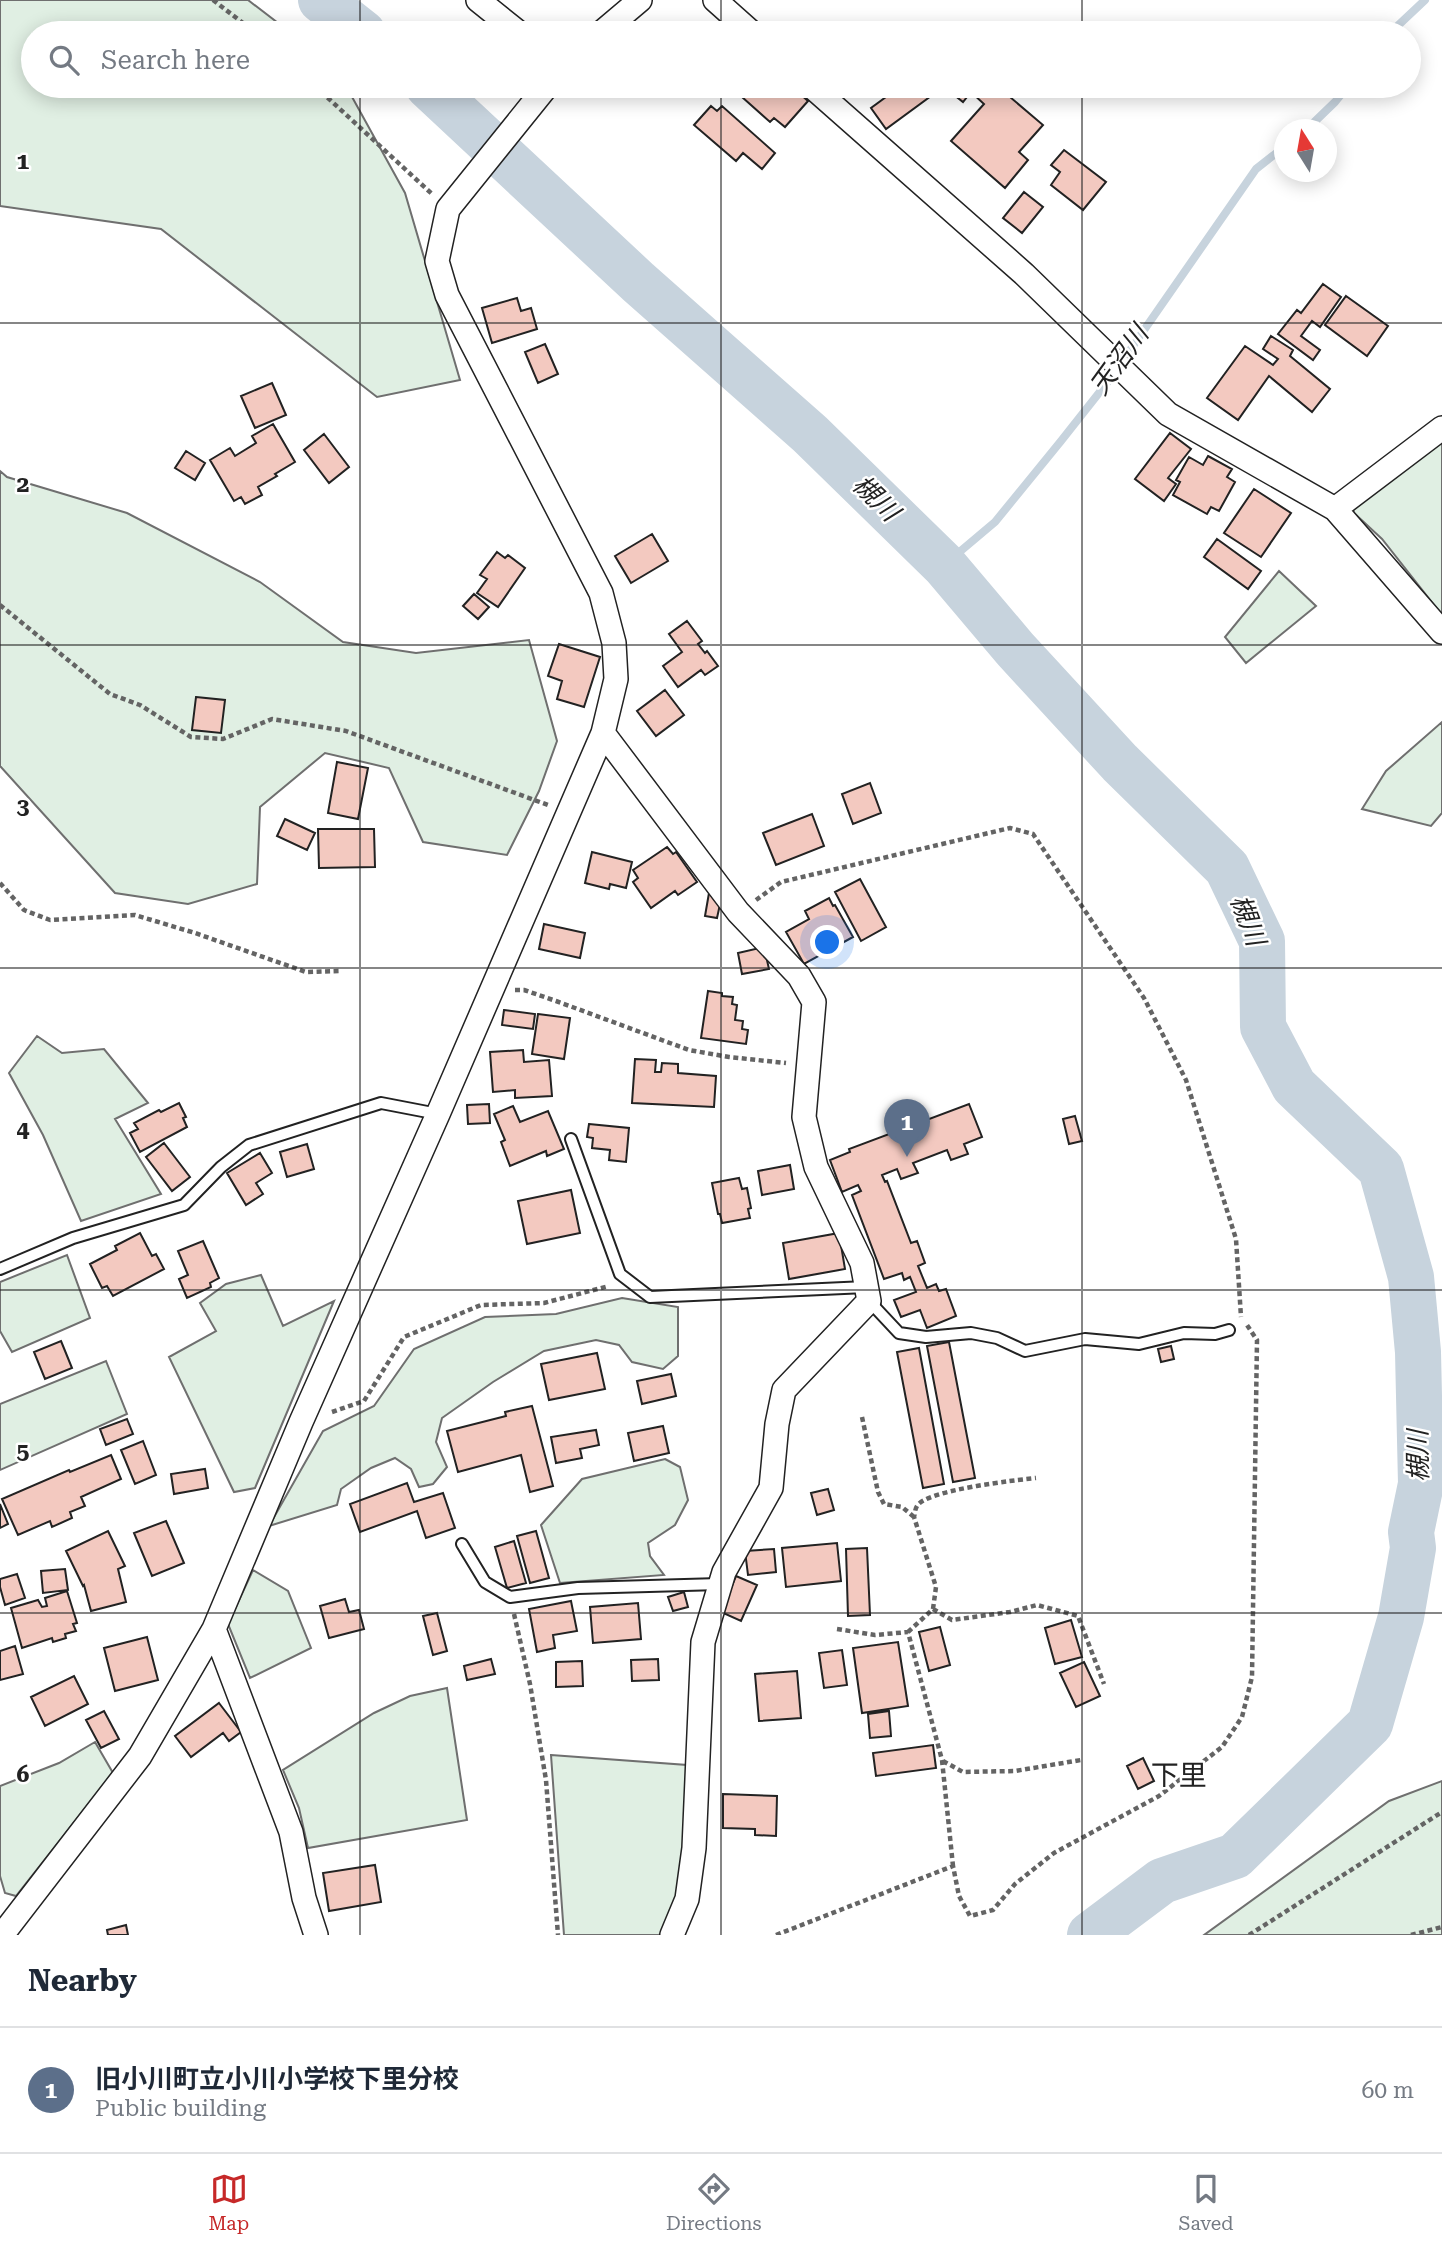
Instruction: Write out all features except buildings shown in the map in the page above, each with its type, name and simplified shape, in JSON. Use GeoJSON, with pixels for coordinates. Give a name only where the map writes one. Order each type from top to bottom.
{"type":"FeatureCollection","features":[{"type":"Feature","properties":{"kind":"street"},"geometry":{"type":"LineString","coordinates":[[478,0],[504,21]]}},
{"type":"Feature","properties":{"kind":"street"},"geometry":{"type":"LineString","coordinates":[[615,21],[640,0]]}},
{"type":"Feature","properties":{"kind":"street"},"geometry":{"type":"LineString","coordinates":[[715,0],[739,21]]}},
{"type":"Feature","properties":{"kind":"street"},"geometry":{"type":"LineString","coordinates":[[1,1934],[140,1756],[214,1629],[301,1422],[603,733],[616,679],[614,643],[601,593],[447,295],[437,261],[451,206],[537,98]]}},
{"type":"Feature","properties":{"kind":"street"},"geometry":{"type":"LineString","coordinates":[[825,98],[1024,274],[1168,414],[1335,509],[1442,632]]}},
{"type":"Feature","properties":{"kind":"street"},"geometry":{"type":"LineString","coordinates":[[1335,509],[1442,428]]}},
{"type":"Feature","properties":{"kind":"street"},"geometry":{"type":"LineString","coordinates":[[603,733],[738,912],[799,976],[814,1002],[804,1116],[816,1167],[862,1263],[867,1294],[784,1390],[777,1424],[771,1488],[720,1584],[704,1642],[694,1848],[687,1899],[672,1935]]}},
{"type":"Feature","properties":{"kind":"street"},"geometry":{"type":"LineString","coordinates":[[214,1629],[291,1832],[304,1898],[316,1935]]}},
{"type":"Feature","properties":{"kind":"lane"},"geometry":{"type":"LineString","coordinates":[[0,1269],[73,1238],[184,1205],[221,1167],[249,1145],[381,1103],[438,1114]]}},
{"type":"Feature","properties":{"kind":"lane"},"geometry":{"type":"LineString","coordinates":[[571,1139],[621,1274],[650,1297],[867,1294],[899,1332],[926,1337],[971,1333],[997,1338],[1025,1351],[1085,1339],[1139,1345],[1184,1333],[1216,1334],[1229,1331]]}},
{"type":"Feature","properties":{"kind":"lane"},"geometry":{"type":"LineString","coordinates":[[463,1544],[485,1582],[510,1597],[578,1588],[720,1584]]}},
{"type":"Feature","properties":{"kind":"path"},"geometry":{"type":"LineString","coordinates":[[213,0],[240,21]]}},
{"type":"Feature","properties":{"kind":"path"},"geometry":{"type":"LineString","coordinates":[[329,98],[451,206]]}},
{"type":"Feature","properties":{"kind":"path"},"geometry":{"type":"LineString","coordinates":[[0,605],[110,694],[140,705],[191,737],[223,739],[272,719],[346,731],[569,812]]}},
{"type":"Feature","properties":{"kind":"path"},"geometry":{"type":"LineString","coordinates":[[738,912],[781,882],[1010,828],[1033,834],[1144,998],[1186,1080],[1236,1239],[1241,1317],[1257,1340],[1252,1677],[1242,1717],[1222,1747],[1159,1797],[1054,1853],[1015,1884],[993,1910],[970,1916],[959,1896],[953,1866],[942,1760],[908,1632]]}},
{"type":"Feature","properties":{"kind":"path"},"geometry":{"type":"LineString","coordinates":[[0,883],[24,910],[50,920],[135,915],[306,972],[340,971]]}},
{"type":"Feature","properties":{"kind":"path"},"geometry":{"type":"LineString","coordinates":[[490,991],[524,990],[689,1050],[808,1065]]}},
{"type":"Feature","properties":{"kind":"path"},"geometry":{"type":"LineString","coordinates":[[301,1422],[364,1401],[404,1337],[481,1304],[544,1303],[629,1281]]}},
{"type":"Feature","properties":{"kind":"path"},"geometry":{"type":"LineString","coordinates":[[1229,1331],[1241,1317]]}},
{"type":"Feature","properties":{"kind":"path"},"geometry":{"type":"LineString","coordinates":[[862,1417],[878,1492],[884,1504],[902,1507],[914,1517]]}},
{"type":"Feature","properties":{"kind":"path"},"geometry":{"type":"LineString","coordinates":[[837,1629],[875,1635],[908,1632],[933,1609],[936,1587],[914,1517],[917,1505],[928,1497],[989,1484],[1037,1478]]}},
{"type":"Feature","properties":{"kind":"path"},"geometry":{"type":"LineString","coordinates":[[510,1597],[530,1684],[546,1780],[558,1935]]}},
{"type":"Feature","properties":{"kind":"path"},"geometry":{"type":"LineString","coordinates":[[933,1609],[951,1620],[1010,1612],[1037,1605],[1078,1616],[1104,1684]]}},
{"type":"Feature","properties":{"kind":"path"},"geometry":{"type":"LineString","coordinates":[[942,1760],[963,1772],[1015,1771],[1081,1760]]}},
{"type":"Feature","properties":{"kind":"path"},"geometry":{"type":"LineString","coordinates":[[1249,1935],[1442,1812]]}},
{"type":"Feature","properties":{"kind":"path"},"geometry":{"type":"LineString","coordinates":[[776,1935],[953,1866]]}},
{"type":"Feature","properties":{"kind":"path"},"geometry":{"type":"LineString","coordinates":[[1411,1935],[1442,1927]]}},
{"type":"Feature","properties":{"kind":"green space"},"geometry":{"type":"Polygon","coordinates":[[[0,0],[248,0],[275,21],[21,21],[21,98],[353,98],[405,193],[460,380],[377,397],[161,229],[0,206],[0,0]]]}},
{"type":"Feature","properties":{"kind":"green space"},"geometry":{"type":"Polygon","coordinates":[[[1442,442],[1442,615],[1382,539],[1354,513],[1351,502],[1442,442]]]}},
{"type":"Feature","properties":{"kind":"green space"},"geometry":{"type":"Polygon","coordinates":[[[0,471],[7,477],[127,513],[260,582],[343,642],[416,653],[529,640],[557,741],[539,791],[507,855],[423,842],[389,768],[325,753],[260,807],[257,884],[188,904],[115,893],[0,766],[0,471]]]}},
{"type":"Feature","properties":{"kind":"green space"},"geometry":{"type":"Polygon","coordinates":[[[1279,571],[1316,606],[1246,663],[1225,637],[1279,571]]]}},
{"type":"Feature","properties":{"kind":"green space"},"geometry":{"type":"Polygon","coordinates":[[[1442,722],[1442,813],[1431,826],[1362,809],[1386,771],[1442,722]]]}},
{"type":"Feature","properties":{"kind":"green space"},"geometry":{"type":"Polygon","coordinates":[[[37,1036],[62,1053],[104,1049],[148,1103],[115,1119],[161,1194],[81,1221],[43,1135],[9,1073],[37,1036]]]}},
{"type":"Feature","properties":{"kind":"green space"},"geometry":{"type":"Polygon","coordinates":[[[67,1255],[90,1318],[12,1352],[0,1331],[0,1282],[67,1255]]]}},
{"type":"Feature","properties":{"kind":"green space"},"geometry":{"type":"Polygon","coordinates":[[[261,1275],[283,1326],[334,1301],[255,1488],[234,1492],[169,1357],[216,1331],[200,1303],[226,1284],[261,1275]]]}},
{"type":"Feature","properties":{"kind":"green space"},"geometry":{"type":"Polygon","coordinates":[[[622,1298],[678,1307],[678,1356],[663,1369],[632,1362],[619,1345],[596,1340],[544,1351],[442,1418],[436,1442],[447,1467],[433,1484],[419,1487],[411,1469],[395,1458],[371,1468],[341,1489],[337,1505],[269,1526],[323,1431],[374,1406],[414,1349],[485,1317],[556,1314],[622,1298]]]}},
{"type":"Feature","properties":{"kind":"green space"},"geometry":{"type":"Polygon","coordinates":[[[106,1361],[127,1414],[0,1470],[0,1404],[106,1361]]]}},
{"type":"Feature","properties":{"kind":"green space"},"geometry":{"type":"Polygon","coordinates":[[[665,1459],[680,1467],[688,1500],[675,1525],[648,1543],[650,1556],[664,1575],[560,1583],[541,1525],[582,1479],[665,1459]]]}},
{"type":"Feature","properties":{"kind":"green space"},"geometry":{"type":"Polygon","coordinates":[[[253,1570],[288,1591],[311,1648],[250,1678],[228,1624],[253,1570]]]}},
{"type":"Feature","properties":{"kind":"green space"},"geometry":{"type":"Polygon","coordinates":[[[447,1688],[467,1820],[308,1848],[299,1808],[283,1770],[374,1713],[410,1696],[447,1688]]]}},
{"type":"Feature","properties":{"kind":"green space"},"geometry":{"type":"Polygon","coordinates":[[[95,1742],[113,1773],[16,1896],[5,1893],[0,1876],[0,1786],[59,1763],[95,1742]]]}},
{"type":"Feature","properties":{"kind":"green space"},"geometry":{"type":"Polygon","coordinates":[[[551,1755],[687,1765],[683,1883],[664,1930],[659,1935],[564,1935],[551,1755]]]}},
{"type":"Feature","properties":{"kind":"green space"},"geometry":{"type":"Polygon","coordinates":[[[1442,1781],[1442,1935],[1204,1935],[1389,1801],[1442,1781]]]}},
{"type":"Feature","properties":{"kind":"waterway","name":"槻川"},"geometry":{"type":"LineString","coordinates":[[321,0],[348,21]]}},
{"type":"Feature","properties":{"kind":"waterway","name":"天沼川"},"geometry":{"type":"LineString","coordinates":[[1403,21],[1425,0]]}},
{"type":"Feature","properties":{"kind":"waterway","name":"槻川"},"geometry":{"type":"LineString","coordinates":[[441,98],[638,282],[810,434],[944,565],[1015,649],[1120,763],[1227,868],[1262,941],[1263,1027],[1294,1086],[1381,1169],[1411,1277],[1418,1352],[1421,1484],[1411,1532],[1413,1548],[1401,1617],[1370,1724],[1235,1856],[1162,1881],[1090,1935]]}},
{"type":"Feature","properties":{"kind":"waterway","name":"天沼川"},"geometry":{"type":"LineString","coordinates":[[1317,119],[1338,98]]}},
{"type":"Feature","properties":{"kind":"waterway","name":"天沼川"},"geometry":{"type":"LineString","coordinates":[[944,565],[995,522],[1061,441],[1110,379],[1256,169],[1274,155]]}},
{"type":"Feature","properties":{"kind":"place","name":"旧小川町立小川小学校下里分校"},"geometry":{"type":"Point","coordinates":[907,1157]}},
{"type":"Feature","properties":{"kind":"district","name":"下里"},"geometry":{"type":"Point","coordinates":[1179,1775]}}]}
